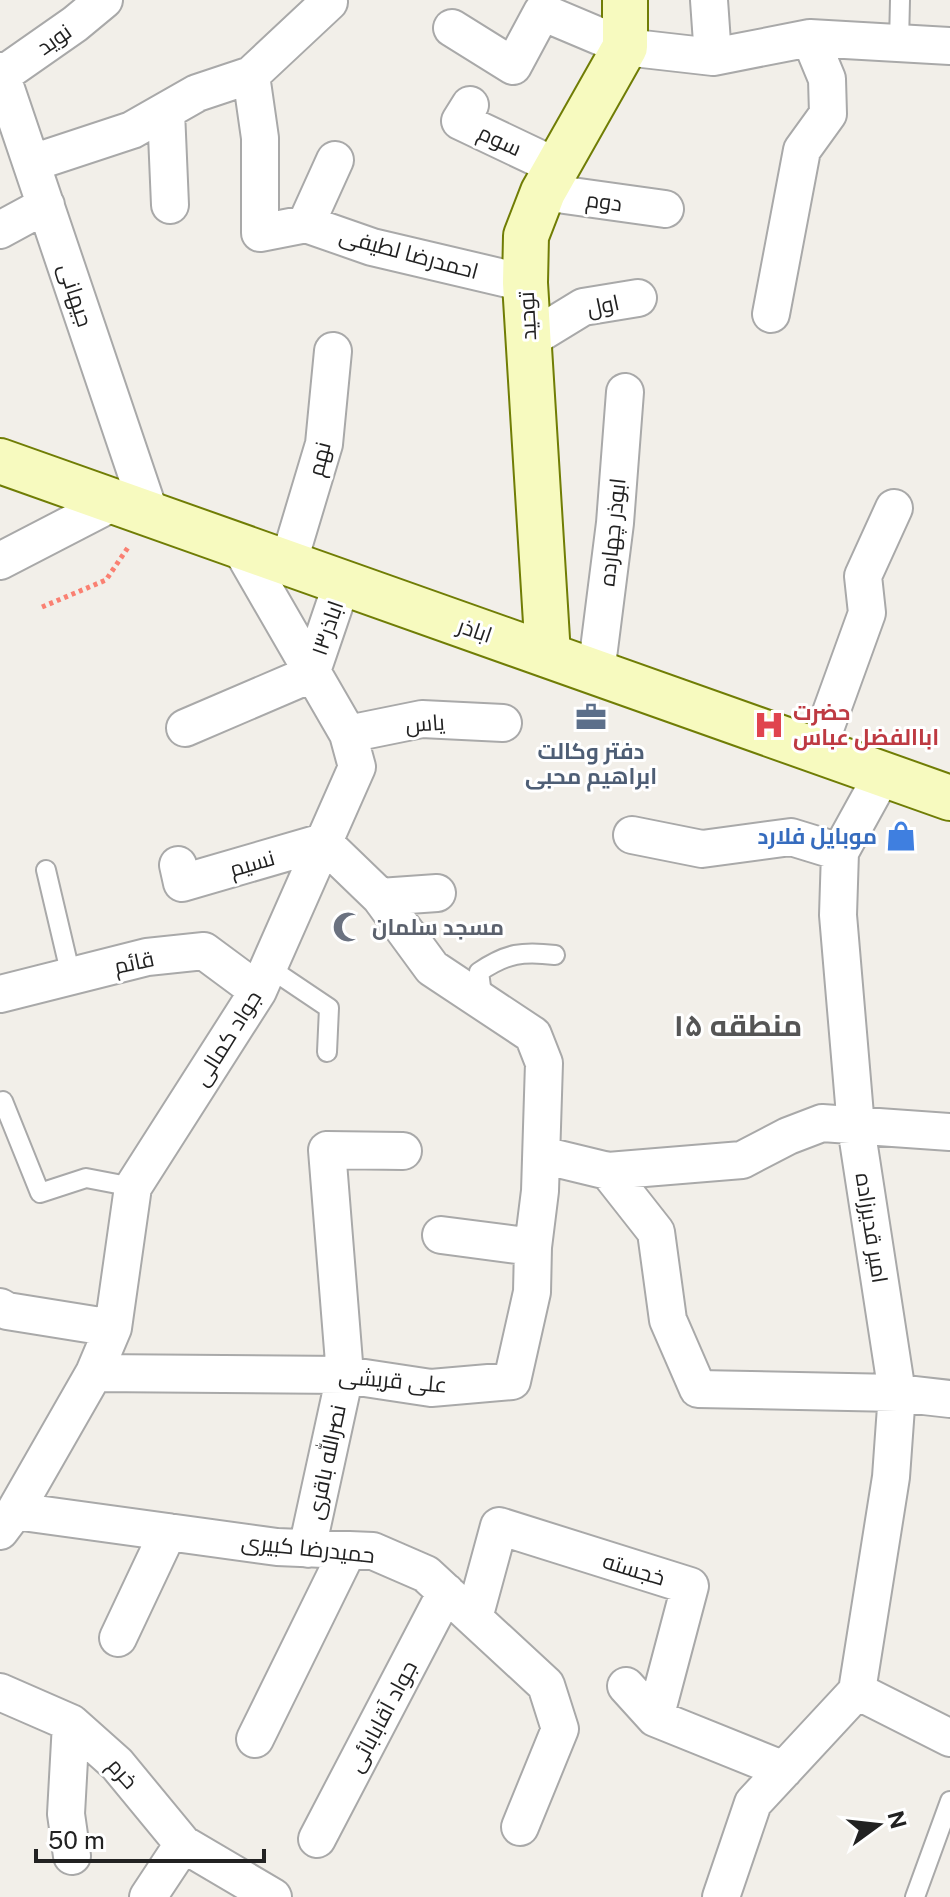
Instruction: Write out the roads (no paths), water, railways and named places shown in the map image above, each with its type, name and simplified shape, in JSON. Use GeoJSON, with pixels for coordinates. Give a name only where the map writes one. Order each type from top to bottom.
{"type":"FeatureCollection","features":[{"type":"Feature","properties":{"kind":"main road","name":"توحید"},"geometry":{"type":"LineString","coordinates":[[548,655],[525,283],[526,236],[550,180],[625,47],[625,0]]}},
{"type":"Feature","properties":{"kind":"main road","name":"اباذر"},"geometry":{"type":"LineString","coordinates":[[0,461],[950,798]]}},
{"type":"Feature","properties":{"kind":"street","name":"نوید"},"geometry":{"type":"LineString","coordinates":[[3,86],[104,0]]}},
{"type":"Feature","properties":{"kind":"street"},"geometry":{"type":"LineString","coordinates":[[709,0],[713,57]]}},
{"type":"Feature","properties":{"kind":"street"},"geometry":{"type":"LineString","coordinates":[[32,163],[132,130],[197,93],[251,75],[329,2]]}},
{"type":"Feature","properties":{"kind":"street"},"geometry":{"type":"LineString","coordinates":[[452,28],[513,66],[542,12],[625,47],[713,57],[810,38],[950,46]]}},
{"type":"Feature","properties":{"kind":"street"},"geometry":{"type":"LineString","coordinates":[[771,314],[802,150],[828,114],[827,79],[810,38]]}},
{"type":"Feature","properties":{"kind":"street"},"geometry":{"type":"LineString","coordinates":[[251,75],[260,138],[260,233],[306,224],[335,160]]}},
{"type":"Feature","properties":{"kind":"street","name":"جیهانی"},"geometry":{"type":"LineString","coordinates":[[3,86],[46,205],[132,508]]}},
{"type":"Feature","properties":{"kind":"street","name":"سوم"},"geometry":{"type":"LineString","coordinates":[[470,105],[460,121],[550,180]]}},
{"type":"Feature","properties":{"kind":"street"},"geometry":{"type":"LineString","coordinates":[[166,111],[170,205]]}},
{"type":"Feature","properties":{"kind":"street","name":"دوم"},"geometry":{"type":"LineString","coordinates":[[550,180],[665,209]]}},
{"type":"Feature","properties":{"kind":"street"},"geometry":{"type":"LineString","coordinates":[[0,230],[46,205]]}},
{"type":"Feature","properties":{"kind":"street","name":"احمدرضا لطیفی"},"geometry":{"type":"LineString","coordinates":[[306,224],[372,247],[525,283]]}},
{"type":"Feature","properties":{"kind":"street","name":"اول"},"geometry":{"type":"LineString","coordinates":[[529,340],[583,307],[638,298]]}},
{"type":"Feature","properties":{"kind":"street","name":"نهم"},"geometry":{"type":"LineString","coordinates":[[288,564],[324,444],[333,351]]}},
{"type":"Feature","properties":{"kind":"street","name":"ابوذر چهارده"},"geometry":{"type":"LineString","coordinates":[[596,673],[615,523],[625,392]]}},
{"type":"Feature","properties":{"kind":"street"},"geometry":{"type":"LineString","coordinates":[[0,561],[132,508]]}},
{"type":"Feature","properties":{"kind":"street"},"geometry":{"type":"LineString","coordinates":[[817,751],[867,613],[863,576],[894,508]]}},
{"type":"Feature","properties":{"kind":"street","name":"جواد کمالی"},"geometry":{"type":"LineString","coordinates":[[8,1521],[94,1373],[113,1328],[133,1187],[263,979],[357,767],[348,734],[240,547]]}},
{"type":"Feature","properties":{"kind":"street","name":"اباذر۱۳"},"geometry":{"type":"LineString","coordinates":[[311,674],[342,583]]}},
{"type":"Feature","properties":{"kind":"street"},"geometry":{"type":"LineString","coordinates":[[185,728],[311,674]]}},
{"type":"Feature","properties":{"kind":"street","name":"یاس"},"geometry":{"type":"LineString","coordinates":[[348,734],[422,719],[503,723]]}},
{"type":"Feature","properties":{"kind":"street","name":"امیر قدیرزاده"},"geometry":{"type":"LineString","coordinates":[[857,1691],[891,1477],[897,1393],[856,1127],[838,915],[840,852],[883,774]]}},
{"type":"Feature","properties":{"kind":"street"},"geometry":{"type":"LineString","coordinates":[[632,835],[702,849],[791,837],[840,852]]}},
{"type":"Feature","properties":{"kind":"street","name":"نسیم"},"geometry":{"type":"LineString","coordinates":[[180,874],[323,842]]}},
{"type":"Feature","properties":{"kind":"street","name":"علی قریشی"},"geometry":{"type":"LineString","coordinates":[[94,1373],[345,1375],[431,1388],[512,1381],[532,1292],[542,1155],[544,1063],[533,1035],[432,968],[380,897],[323,842]]}},
{"type":"Feature","properties":{"kind":"street"},"geometry":{"type":"LineString","coordinates":[[380,897],[437,893]]}},
{"type":"Feature","properties":{"kind":"street","name":"قائم"},"geometry":{"type":"LineString","coordinates":[[0,994],[147,957],[204,951],[263,979]]}},
{"type":"Feature","properties":{"kind":"street"},"geometry":{"type":"LineString","coordinates":[[542,1155],[608,1171],[742,1160],[788,1136],[822,1123],[950,1132]]}},
{"type":"Feature","properties":{"kind":"street","name":"نصرالله باقری"},"geometry":{"type":"LineString","coordinates":[[307,1549],[345,1375],[327,1150],[403,1151]]}},
{"type":"Feature","properties":{"kind":"street"},"geometry":{"type":"LineString","coordinates":[[608,1171],[656,1232],[668,1320],[698,1389],[897,1393],[950,1399]]}},
{"type":"Feature","properties":{"kind":"street"},"geometry":{"type":"LineString","coordinates":[[441,1235],[533,1247]]}},
{"type":"Feature","properties":{"kind":"street"},"geometry":{"type":"LineString","coordinates":[[0,1307],[7,1311],[113,1328]]}},
{"type":"Feature","properties":{"kind":"street","name":"حمیدرضا کبیری"},"geometry":{"type":"LineString","coordinates":[[8,1521],[168,1532],[277,1547],[373,1551],[426,1574],[546,1685],[560,1729],[520,1827]]}},
{"type":"Feature","properties":{"kind":"street","name":"خجسته"},"geometry":{"type":"LineString","coordinates":[[474,1618],[499,1526],[690,1586],[655,1718]]}},
{"type":"Feature","properties":{"kind":"street"},"geometry":{"type":"LineString","coordinates":[[118,1638],[168,1532]]}},
{"type":"Feature","properties":{"kind":"street"},"geometry":{"type":"LineString","coordinates":[[255,1739],[348,1550]]}},
{"type":"Feature","properties":{"kind":"street","name":"جواد آقابابائی"},"geometry":{"type":"LineString","coordinates":[[317,1839],[446,1592]]}},
{"type":"Feature","properties":{"kind":"street"},"geometry":{"type":"LineString","coordinates":[[626,1686],[655,1718],[784,1770]]}},
{"type":"Feature","properties":{"kind":"street"},"geometry":{"type":"LineString","coordinates":[[721,1897],[753,1803],[857,1691],[950,1738]]}},
{"type":"Feature","properties":{"kind":"street","name":"خرم"},"geometry":{"type":"LineString","coordinates":[[0,1692],[71,1723],[117,1764],[183,1844],[273,1897]]}},
{"type":"Feature","properties":{"kind":"street"},"geometry":{"type":"LineString","coordinates":[[71,1723],[66,1814],[72,1856]]}},
{"type":"Feature","properties":{"kind":"street"},"geometry":{"type":"LineString","coordinates":[[148,1897],[183,1844]]}},
{"type":"Feature","properties":{"kind":"lane"},"geometry":{"type":"LineString","coordinates":[[899,43],[900,0]]}},
{"type":"Feature","properties":{"kind":"lane"},"geometry":{"type":"LineString","coordinates":[[46,870],[71,976]]}},
{"type":"Feature","properties":{"kind":"lane"},"geometry":{"type":"LineString","coordinates":[[483,1002],[479,972],[497,960],[525,951],[555,955]]}},
{"type":"Feature","properties":{"kind":"lane"},"geometry":{"type":"LineString","coordinates":[[263,979],[329,1008],[327,1052]]}},
{"type":"Feature","properties":{"kind":"lane"},"geometry":{"type":"LineString","coordinates":[[3,1101],[40,1193],[86,1178],[133,1187]]}},
{"type":"Feature","properties":{"kind":"lane"},"geometry":{"type":"LineString","coordinates":[[915,1897],[950,1801]]}},
{"type":"Feature","properties":{"kind":"place","name":"دفتر وکالت ابراهیم محبی"},"geometry":{"type":"Point","coordinates":[591,717]}},
{"type":"Feature","properties":{"kind":"place","name":"حضرت اباالفضل عباس"},"geometry":{"type":"Point","coordinates":[769,725]}},
{"type":"Feature","properties":{"kind":"place","name":"موبایل فلارد"},"geometry":{"type":"Point","coordinates":[901,836]}},
{"type":"Feature","properties":{"kind":"place","name":"مسجد سلمان"},"geometry":{"type":"Point","coordinates":[348,927]}},
{"type":"Feature","properties":{"kind":"district","name":"منطقه ۱۵"},"geometry":{"type":"Point","coordinates":[738,1025]}}]}
